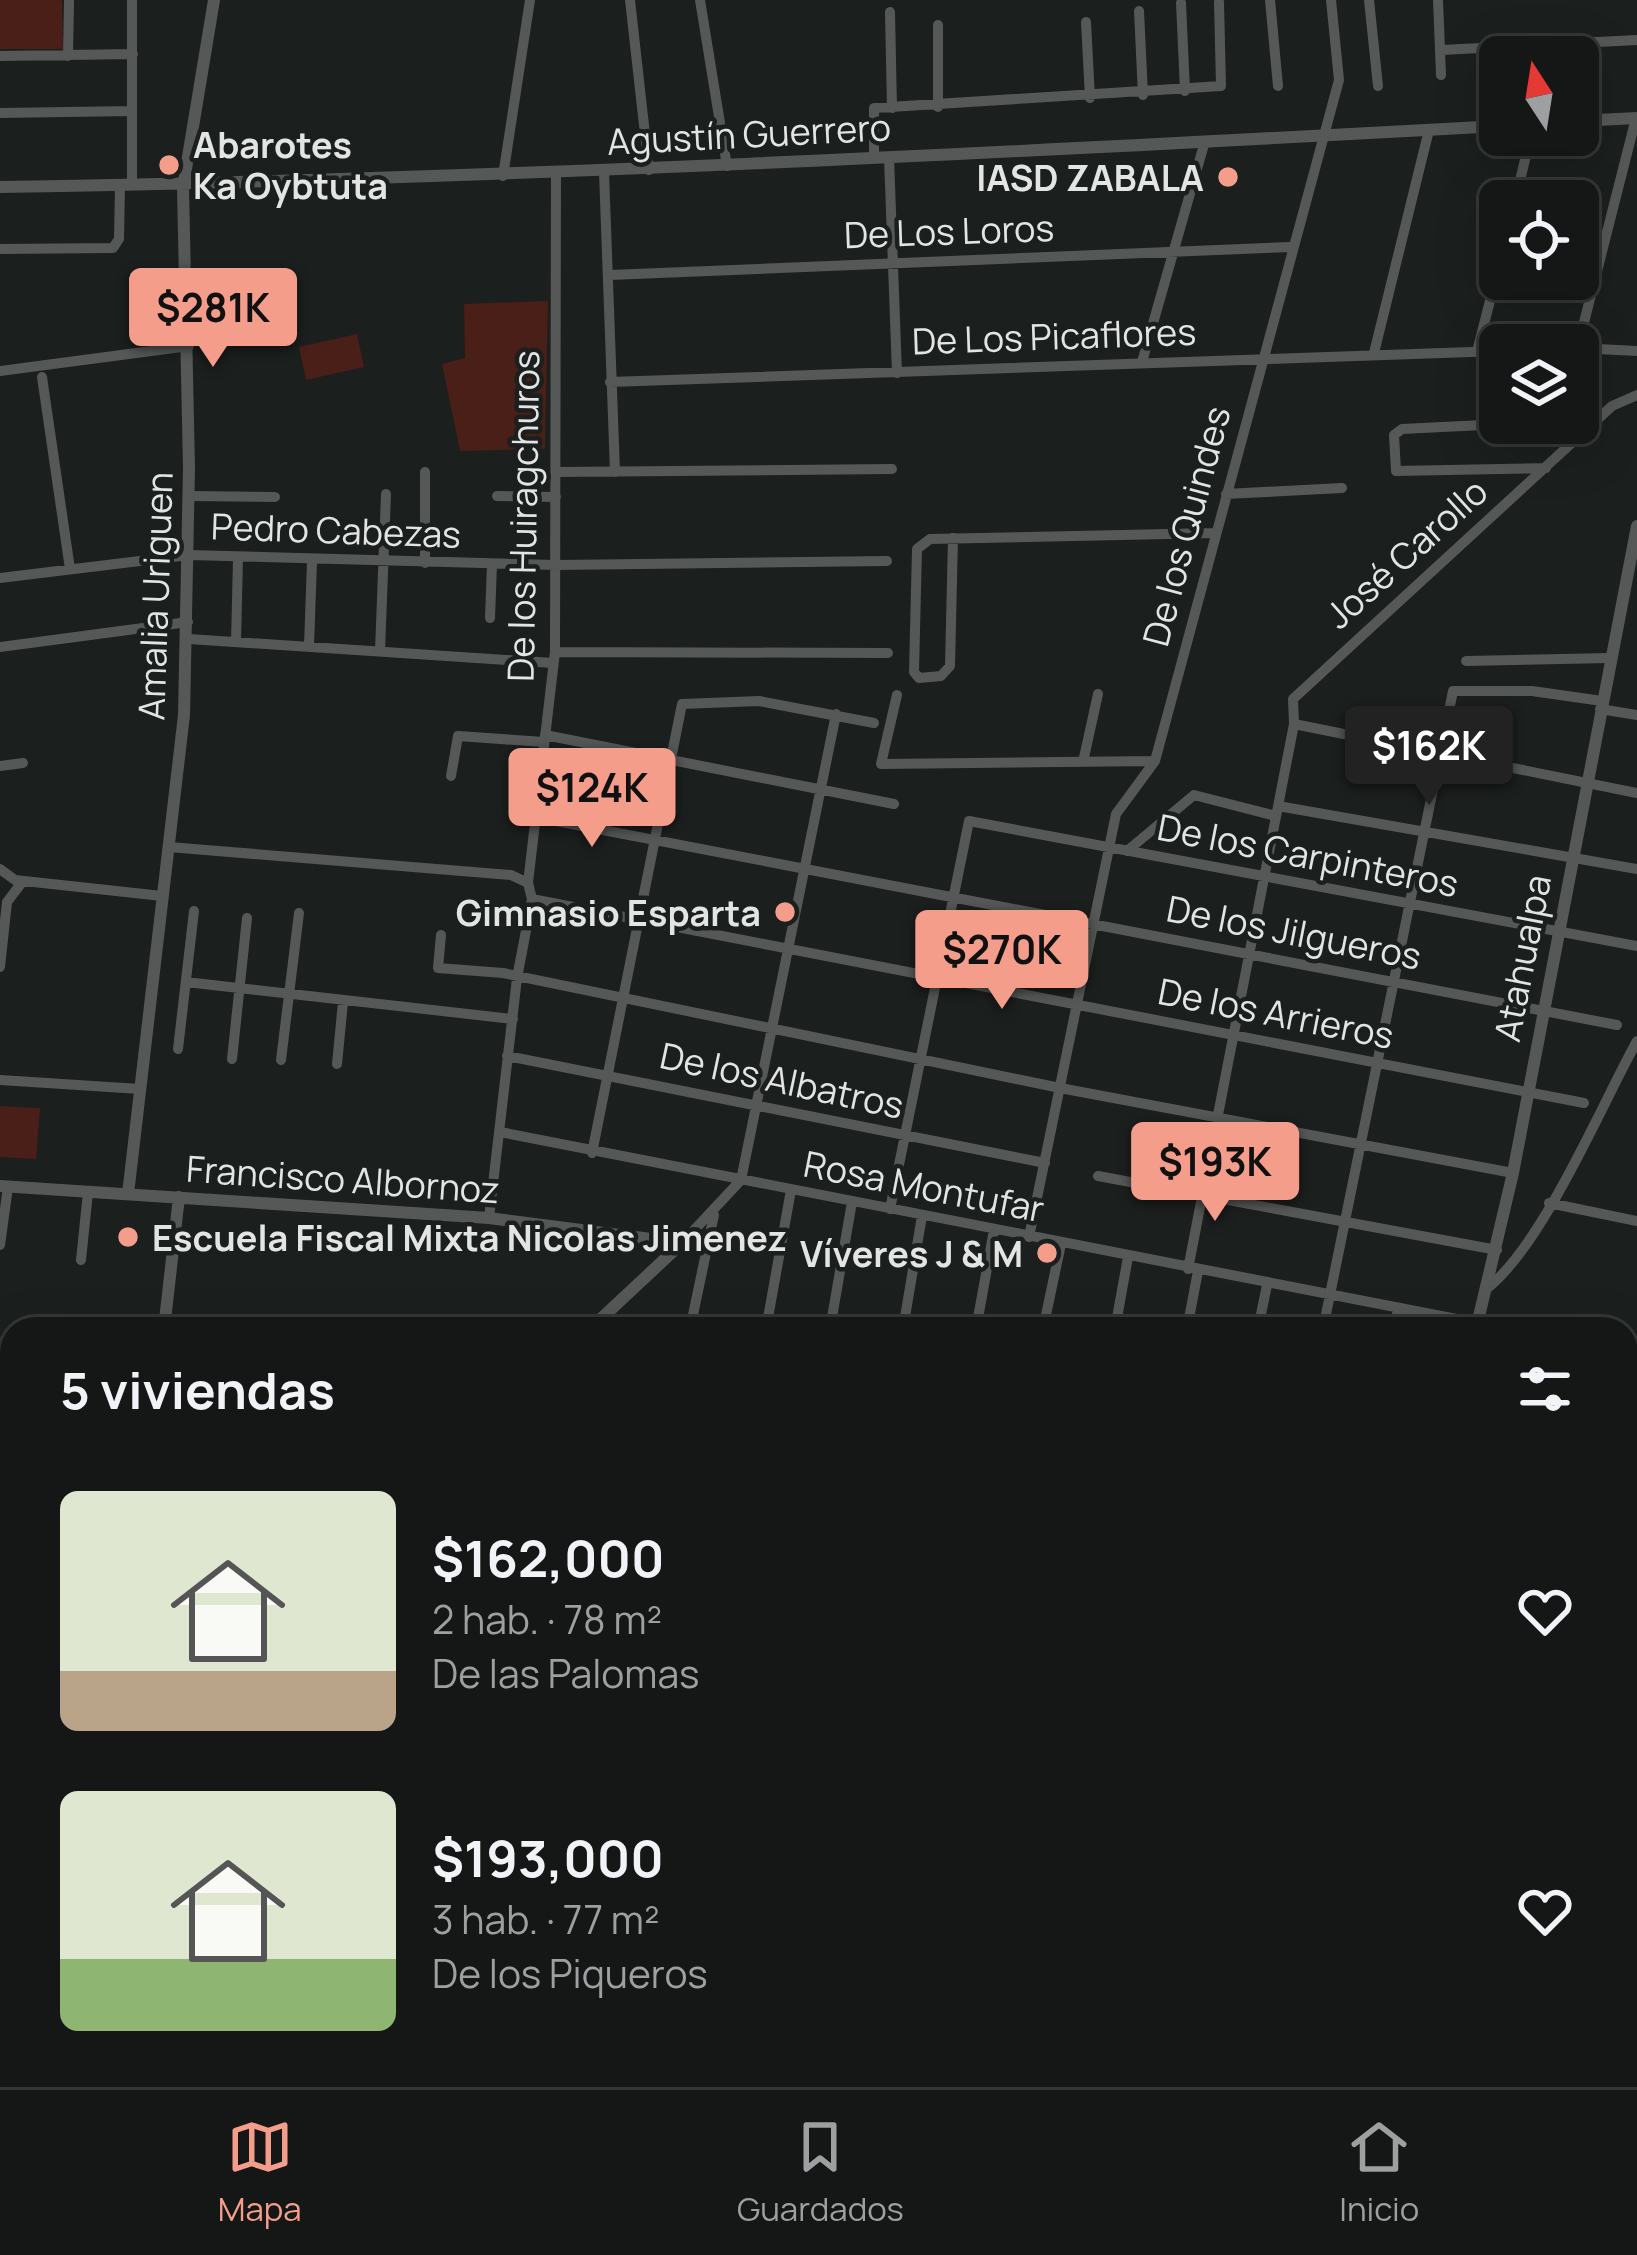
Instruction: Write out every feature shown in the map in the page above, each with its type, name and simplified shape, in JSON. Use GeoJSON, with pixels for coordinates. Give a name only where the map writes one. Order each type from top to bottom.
{"type":"FeatureCollection","features":[{"type":"Feature","properties":{"kind":"street"},"geometry":{"type":"LineString","coordinates":[[68,56],[69,0]]}},
{"type":"Feature","properties":{"kind":"street"},"geometry":{"type":"LineString","coordinates":[[0,249],[113,248],[119,239],[132,111],[132,0]]}},
{"type":"Feature","properties":{"kind":"street","name":"Amalia Uriguen"},"geometry":{"type":"LineString","coordinates":[[128,1194],[170,848],[189,639],[189,346],[183,187],[214,0]]}},
{"type":"Feature","properties":{"kind":"street"},"geometry":{"type":"LineString","coordinates":[[503,176],[530,0]]}},
{"type":"Feature","properties":{"kind":"street"},"geometry":{"type":"LineString","coordinates":[[630,0],[649,170]]}},
{"type":"Feature","properties":{"kind":"street"},"geometry":{"type":"LineString","coordinates":[[700,0],[727,166]]}},
{"type":"Feature","properties":{"kind":"street"},"geometry":{"type":"LineString","coordinates":[[1270,0],[1278,86]]}},
{"type":"Feature","properties":{"kind":"street","name":"De los Quindes"},"geometry":{"type":"LineString","coordinates":[[1029,1237],[1116,814],[1154,761],[1339,80],[1331,0]]}},
{"type":"Feature","properties":{"kind":"street"},"geometry":{"type":"LineString","coordinates":[[1370,0],[1378,86]]}},
{"type":"Feature","properties":{"kind":"street"},"geometry":{"type":"LineString","coordinates":[[1438,0],[1441,75]]}},
{"type":"Feature","properties":{"kind":"street"},"geometry":{"type":"LineString","coordinates":[[897,373],[892,263],[874,108],[1090,98],[1221,86],[1219,2]]}},
{"type":"Feature","properties":{"kind":"street"},"geometry":{"type":"LineString","coordinates":[[1181,3],[1185,91]]}},
{"type":"Feature","properties":{"kind":"street"},"geometry":{"type":"LineString","coordinates":[[1139,11],[1143,94]]}},
{"type":"Feature","properties":{"kind":"street"},"geometry":{"type":"LineString","coordinates":[[890,13],[892,108]]}},
{"type":"Feature","properties":{"kind":"street"},"geometry":{"type":"LineString","coordinates":[[1086,22],[1090,98]]}},
{"type":"Feature","properties":{"kind":"street"},"geometry":{"type":"LineString","coordinates":[[938,25],[938,107]]}},
{"type":"Feature","properties":{"kind":"street"},"geometry":{"type":"LineString","coordinates":[[1441,50],[1637,40]]}},
{"type":"Feature","properties":{"kind":"street"},"geometry":{"type":"LineString","coordinates":[[0,56],[133,54]]}},
{"type":"Feature","properties":{"kind":"street"},"geometry":{"type":"LineString","coordinates":[[0,113],[132,111]]}},
{"type":"Feature","properties":{"kind":"street"},"geometry":{"type":"LineString","coordinates":[[1584,324],[1637,118],[1599,120]]}},
{"type":"Feature","properties":{"kind":"street","name":"Agustín Guerrero"},"geometry":{"type":"LineString","coordinates":[[0,187],[183,187],[604,172],[1479,127]]}},
{"type":"Feature","properties":{"kind":"street"},"geometry":{"type":"LineString","coordinates":[[1374,353],[1429,130]]}},
{"type":"Feature","properties":{"kind":"street"},"geometry":{"type":"LineString","coordinates":[[1142,362],[1205,142]]}},
{"type":"Feature","properties":{"kind":"street","name":"De los Huiragchuros"},"geometry":{"type":"LineString","coordinates":[[489,1218],[517,978],[532,899],[528,884],[554,657],[556,171]]}},
{"type":"Feature","properties":{"kind":"street"},"geometry":{"type":"LineString","coordinates":[[604,172],[615,472]]}},
{"type":"Feature","properties":{"kind":"street","name":"De Los Loros"},"geometry":{"type":"LineString","coordinates":[[610,275],[1290,247]]}},
{"type":"Feature","properties":{"kind":"street"},"geometry":{"type":"LineString","coordinates":[[1477,352],[1490,300]]}},
{"type":"Feature","properties":{"kind":"street"},"geometry":{"type":"LineString","coordinates":[[0,371],[189,346]]}},
{"type":"Feature","properties":{"kind":"street"},"geometry":{"type":"LineString","coordinates":[[1599,348],[1637,351]]}},
{"type":"Feature","properties":{"kind":"street","name":"De Los Picaflores"},"geometry":{"type":"LineString","coordinates":[[610,382],[1477,352]]}},
{"type":"Feature","properties":{"kind":"street"},"geometry":{"type":"LineString","coordinates":[[42,377],[70,569]]}},
{"type":"Feature","properties":{"kind":"street","name":"José Carollo"},"geometry":{"type":"LineString","coordinates":[[1599,418],[1619,401],[1637,395]]}},
{"type":"Feature","properties":{"kind":"street"},"geometry":{"type":"LineString","coordinates":[[1479,425],[1402,428],[1394,435],[1396,471],[1546,468]]}},
{"type":"Feature","properties":{"kind":"street","name":"José Carollo"},"geometry":{"type":"LineString","coordinates":[[1188,1317],[1202,1198],[1294,724],[1293,699],[1571,444]]}},
{"type":"Feature","properties":{"kind":"street"},"geometry":{"type":"LineString","coordinates":[[556,472],[892,469]]}},
{"type":"Feature","properties":{"kind":"street"},"geometry":{"type":"LineString","coordinates":[[425,472],[425,563]]}},
{"type":"Feature","properties":{"kind":"street"},"geometry":{"type":"LineString","coordinates":[[1226,494],[1342,488]]}},
{"type":"Feature","properties":{"kind":"street"},"geometry":{"type":"LineString","coordinates":[[380,651],[386,494]]}},
{"type":"Feature","properties":{"kind":"street"},"geometry":{"type":"LineString","coordinates":[[189,496],[275,497]]}},
{"type":"Feature","properties":{"kind":"street"},"geometry":{"type":"LineString","coordinates":[[497,496],[556,497]]}},
{"type":"Feature","properties":{"kind":"street","name":"Atahualpa"},"geometry":{"type":"LineString","coordinates":[[1480,1317],[1513,1173],[1637,526]]}},
{"type":"Feature","properties":{"kind":"street"},"geometry":{"type":"LineString","coordinates":[[953,538],[950,666],[941,676],[922,679],[914,672],[913,575],[917,549],[930,539],[953,538],[1215,533]]}},
{"type":"Feature","properties":{"kind":"street","name":"Pedro Cabezas"},"geometry":{"type":"LineString","coordinates":[[0,578],[189,555],[556,566],[886,561]]}},
{"type":"Feature","properties":{"kind":"street"},"geometry":{"type":"LineString","coordinates":[[236,642],[238,557]]}},
{"type":"Feature","properties":{"kind":"street"},"geometry":{"type":"LineString","coordinates":[[309,646],[312,561]]}},
{"type":"Feature","properties":{"kind":"street"},"geometry":{"type":"LineString","coordinates":[[490,618],[492,564]]}},
{"type":"Feature","properties":{"kind":"street"},"geometry":{"type":"LineString","coordinates":[[0,647],[188,622]]}},
{"type":"Feature","properties":{"kind":"street"},"geometry":{"type":"LineString","coordinates":[[189,639],[554,657],[888,653]]}},
{"type":"Feature","properties":{"kind":"street"},"geometry":{"type":"LineString","coordinates":[[1466,662],[1610,658]]}},
{"type":"Feature","properties":{"kind":"street"},"geometry":{"type":"LineString","coordinates":[[1325,1317],[1341,1219],[1396,982],[1453,691],[1532,691],[1637,715]]}},
{"type":"Feature","properties":{"kind":"street"},"geometry":{"type":"LineString","coordinates":[[1083,762],[1098,694]]}},
{"type":"Feature","properties":{"kind":"street"},"geometry":{"type":"LineString","coordinates":[[898,695],[881,764],[1154,761]]}},
{"type":"Feature","properties":{"kind":"street"},"geometry":{"type":"LineString","coordinates":[[592,1153],[682,704],[759,701],[874,723]]}},
{"type":"Feature","properties":{"kind":"street"},"geometry":{"type":"LineString","coordinates":[[603,1317],[714,1213],[741,1180],[836,714]]}},
{"type":"Feature","properties":{"kind":"street"},"geometry":{"type":"LineString","coordinates":[[1294,724],[1637,793]]}},
{"type":"Feature","properties":{"kind":"street"},"geometry":{"type":"LineString","coordinates":[[451,776],[458,736],[544,738],[894,804]]}},
{"type":"Feature","properties":{"kind":"street"},"geometry":{"type":"LineString","coordinates":[[0,766],[23,763]]}},
{"type":"Feature","properties":{"kind":"street"},"geometry":{"type":"LineString","coordinates":[[1127,851],[1194,795],[1637,869]]}},
{"type":"Feature","properties":{"kind":"street","name":"De los Jilgueros"},"geometry":{"type":"LineString","coordinates":[[535,817],[806,864],[1093,925],[1617,1024]]}},
{"type":"Feature","properties":{"kind":"street","name":"De los Carpinteros"},"geometry":{"type":"LineString","coordinates":[[954,896],[968,821],[1637,946]]}},
{"type":"Feature","properties":{"kind":"street"},"geometry":{"type":"LineString","coordinates":[[170,848],[493,873],[520,876],[528,884]]}},
{"type":"Feature","properties":{"kind":"street"},"geometry":{"type":"LineString","coordinates":[[0,869],[23,881],[162,896]]}},
{"type":"Feature","properties":{"kind":"street"},"geometry":{"type":"LineString","coordinates":[[0,967],[7,902],[23,881]]}},
{"type":"Feature","properties":{"kind":"street"},"geometry":{"type":"LineString","coordinates":[[890,1210],[954,896]]}},
{"type":"Feature","properties":{"kind":"street","name":"De los Arrieros"},"geometry":{"type":"LineString","coordinates":[[532,899],[1584,1103]]}},
{"type":"Feature","properties":{"kind":"street"},"geometry":{"type":"LineString","coordinates":[[178,1049],[194,910]]}},
{"type":"Feature","properties":{"kind":"street"},"geometry":{"type":"LineString","coordinates":[[280,1060],[298,913]]}},
{"type":"Feature","properties":{"kind":"street"},"geometry":{"type":"LineString","coordinates":[[232,1059],[247,918]]}},
{"type":"Feature","properties":{"kind":"street"},"geometry":{"type":"LineString","coordinates":[[441,935],[438,968],[517,978],[772,1026],[1060,1088],[1513,1173]]}},
{"type":"Feature","properties":{"kind":"street"},"geometry":{"type":"LineString","coordinates":[[186,982],[513,1019]]}},
{"type":"Feature","properties":{"kind":"street"},"geometry":{"type":"LineString","coordinates":[[337,1064],[344,1002]]}},
{"type":"Feature","properties":{"kind":"street"},"geometry":{"type":"LineString","coordinates":[[1490,1287],[1503,1275],[1549,1204],[1637,1041]]}},
{"type":"Feature","properties":{"kind":"street","name":"De los Albatros"},"geometry":{"type":"LineString","coordinates":[[507,1056],[1045,1162]]}},
{"type":"Feature","properties":{"kind":"street"},"geometry":{"type":"LineString","coordinates":[[0,1080],[140,1089]]}},
{"type":"Feature","properties":{"kind":"street","name":"Rosa Montufar"},"geometry":{"type":"LineString","coordinates":[[500,1132],[1435,1317]]}},
{"type":"Feature","properties":{"kind":"street"},"geometry":{"type":"LineString","coordinates":[[1098,1176],[1497,1250]]}},
{"type":"Feature","properties":{"kind":"street"},"geometry":{"type":"LineString","coordinates":[[0,1245],[4,1186]]}},
{"type":"Feature","properties":{"kind":"street","name":"Francisco Albornoz"},"geometry":{"type":"LineString","coordinates":[[4,1186],[489,1218],[682,1243]]}},
{"type":"Feature","properties":{"kind":"street"},"geometry":{"type":"LineString","coordinates":[[768,1317],[791,1190]]}},
{"type":"Feature","properties":{"kind":"street"},"geometry":{"type":"LineString","coordinates":[[80,1260],[88,1192]]}},
{"type":"Feature","properties":{"kind":"street"},"geometry":{"type":"LineString","coordinates":[[165,1317],[179,1197]]}},
{"type":"Feature","properties":{"kind":"street"},"geometry":{"type":"LineString","coordinates":[[832,1317],[852,1202]]}},
{"type":"Feature","properties":{"kind":"street"},"geometry":{"type":"LineString","coordinates":[[1549,1204],[1637,1221]]}},
{"type":"Feature","properties":{"kind":"street"},"geometry":{"type":"LineString","coordinates":[[692,1317],[714,1213]]}},
{"type":"Feature","properties":{"kind":"street"},"geometry":{"type":"LineString","coordinates":[[905,1317],[922,1216]]}},
{"type":"Feature","properties":{"kind":"street"},"geometry":{"type":"LineString","coordinates":[[978,1317],[994,1230]]}},
{"type":"Feature","properties":{"kind":"street"},"geometry":{"type":"LineString","coordinates":[[1045,1317],[1060,1244]]}},
{"type":"Feature","properties":{"kind":"street"},"geometry":{"type":"LineString","coordinates":[[1117,1317],[1129,1257]]}},
{"type":"Feature","properties":{"kind":"street"},"geometry":{"type":"LineString","coordinates":[[1260,1317],[1267,1285]]}},
{"type":"Feature","properties":{"kind":"street"},"geometry":{"type":"LineString","coordinates":[[1396,1317],[1398,1309]]}},
{"type":"Feature","properties":{"kind":"shaded area"},"geometry":{"type":"Polygon","coordinates":[[[0,0],[62,0],[63,49],[0,49],[0,0]]]}},
{"type":"Feature","properties":{"kind":"shaded area"},"geometry":{"type":"Polygon","coordinates":[[[548,301],[545,449],[460,451],[442,364],[465,358],[464,304],[548,301]]]}},
{"type":"Feature","properties":{"kind":"shaded area"},"geometry":{"type":"Polygon","coordinates":[[[357,334],[364,367],[306,380],[299,347],[357,334]]]}},
{"type":"Feature","properties":{"kind":"shaded area"},"geometry":{"type":"Polygon","coordinates":[[[0,1106],[40,1108],[36,1159],[0,1157],[0,1106]]]}},
{"type":"Feature","properties":{"kind":"place","name":"Abarotes Ka Oybtuta"},"geometry":{"type":"Point","coordinates":[169,165]}},
{"type":"Feature","properties":{"kind":"place","name":"IASD ZABALA"},"geometry":{"type":"Point","coordinates":[1228,177]}},
{"type":"Feature","properties":{"kind":"place","name":"Gimnasio Esparta"},"geometry":{"type":"Point","coordinates":[785,912]}},
{"type":"Feature","properties":{"kind":"place","name":"Escuela Fiscal Mixta Nicolas Jimenez"},"geometry":{"type":"Point","coordinates":[128,1237]}},
{"type":"Feature","properties":{"kind":"place","name":"Víveres J & M"},"geometry":{"type":"Point","coordinates":[1047,1253]}}]}
